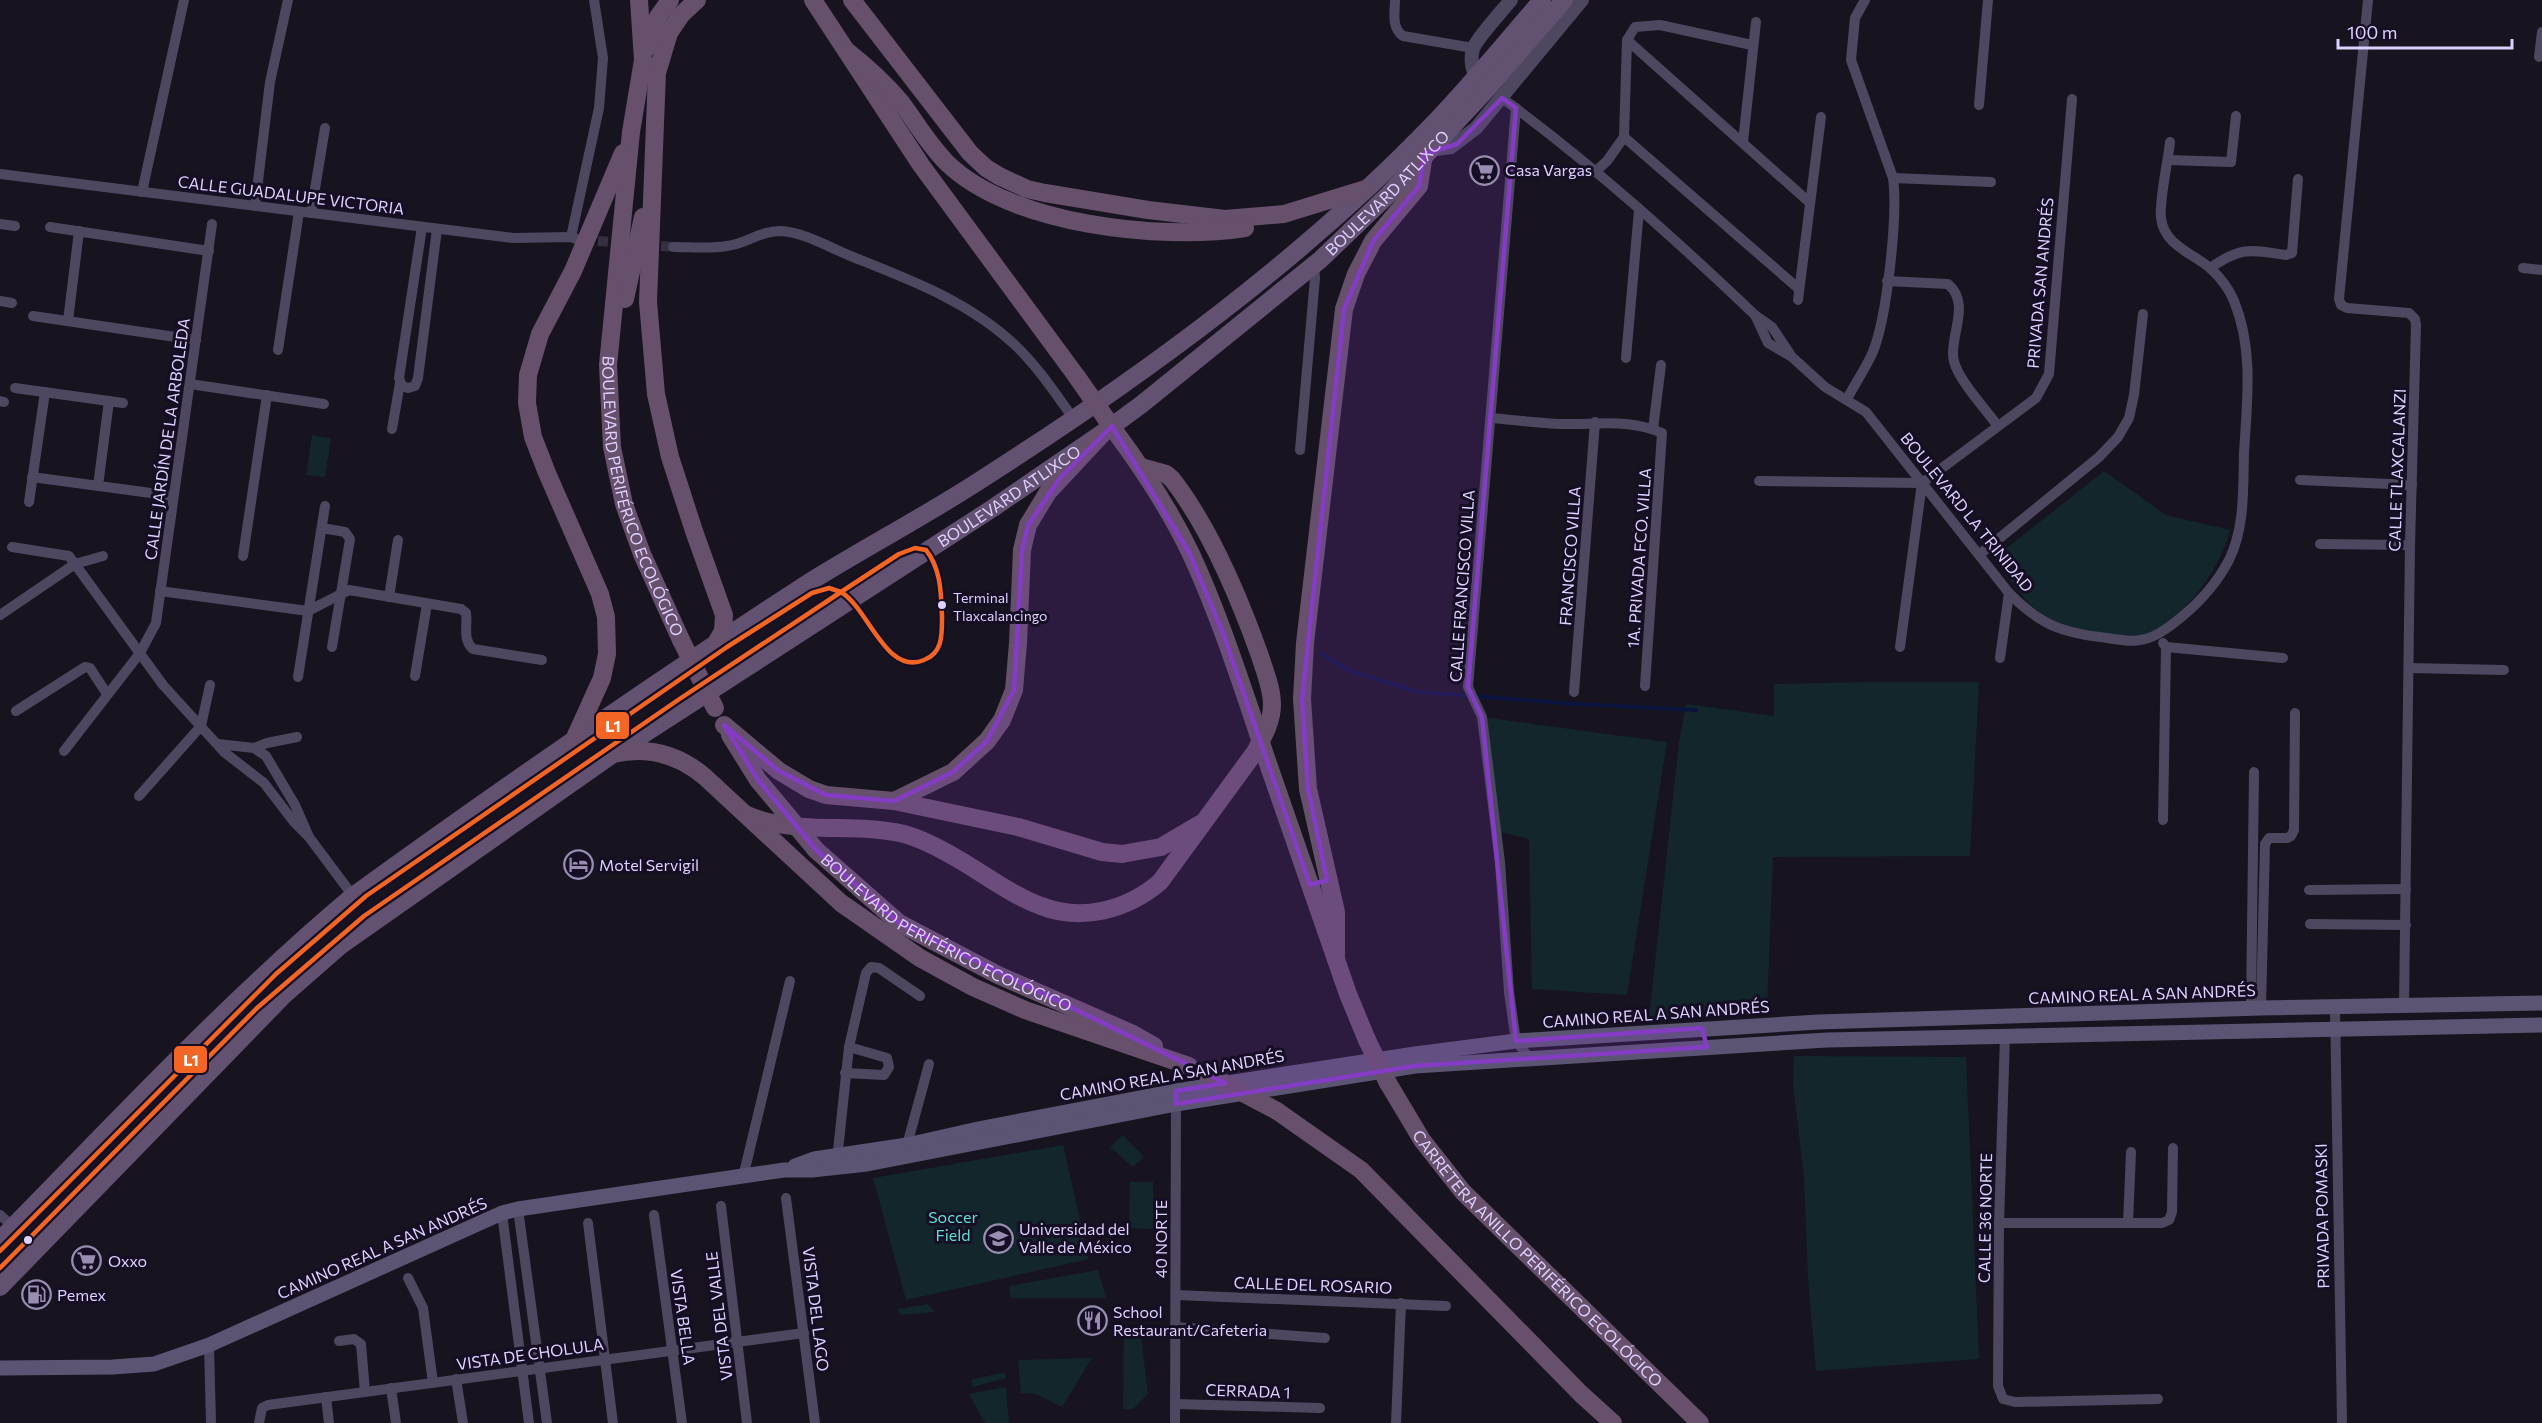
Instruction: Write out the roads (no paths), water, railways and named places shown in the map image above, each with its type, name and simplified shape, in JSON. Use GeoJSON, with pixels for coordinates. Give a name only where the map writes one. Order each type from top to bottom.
{"type":"FeatureCollection","features":[{"type":"Feature","properties":{"kind":"highway","name":"BOULEVARD PERIFÉRICO ECOLÓGICO"},"geometry":{"type":"LineString","coordinates":[[639,0],[643,60],[631,132],[608,365],[612,447],[624,504],[642,554],[715,708],[758,780],[816,850],[899,922],[998,975],[1133,1034],[1189,1066],[1277,1111],[1361,1170],[1581,1395],[1613,1423]]}},
{"type":"Feature","properties":{"kind":"highway"},"geometry":{"type":"LineString","coordinates":[[643,60],[655,25],[670,0]]}},
{"type":"Feature","properties":{"kind":"highway"},"geometry":{"type":"LineString","coordinates":[[697,0],[675,24],[661,57],[656,88],[648,302],[653,373],[662,425],[673,467],[724,615],[723,632],[716,643]]}},
{"type":"Feature","properties":{"kind":"highway"},"geometry":{"type":"LineString","coordinates":[[802,0],[828,21]]}},
{"type":"Feature","properties":{"kind":"highway"},"geometry":{"type":"LineString","coordinates":[[813,0],[921,165],[1141,467],[1190,554],[1223,633],[1336,960]]}},
{"type":"Feature","properties":{"kind":"highway"},"geometry":{"type":"LineString","coordinates":[[852,0],[970,153],[986,168],[1027,189],[1065,198],[1124,207],[1225,219],[1247,219],[1284,214],[1362,192]]}},
{"type":"Feature","properties":{"kind":"highway"},"geometry":{"type":"LineString","coordinates":[[847,51],[889,89],[947,163],[975,186],[1021,207],[1124,229],[1202,232],[1260,226],[1295,218],[1321,211],[1362,192]]}},
{"type":"Feature","properties":{"kind":"highway"},"geometry":{"type":"LineString","coordinates":[[573,742],[602,678],[607,654],[607,624],[600,594],[533,437],[527,403],[528,375],[540,334],[573,271],[631,132]]}},
{"type":"Feature","properties":{"kind":"highway"},"geometry":{"type":"LineString","coordinates":[[1336,960],[1336,912],[1313,820],[1304,758],[1302,699],[1305,642],[1344,309],[1356,274],[1373,241],[1419,186],[1426,152]]}},
{"type":"Feature","properties":{"kind":"highway"},"geometry":{"type":"LineString","coordinates":[[608,365],[620,323],[653,174]]}},
{"type":"Feature","properties":{"kind":"highway"},"geometry":{"type":"LineString","coordinates":[[894,801],[953,772],[987,741],[1002,720],[1014,690],[1016,676],[1022,550],[1028,525],[1048,492],[1104,432]]}},
{"type":"Feature","properties":{"kind":"highway"},"geometry":{"type":"LineString","coordinates":[[747,815],[779,825],[871,828],[906,834],[944,851],[1040,906],[1069,913],[1091,914],[1118,906],[1149,891],[1173,866],[1255,752],[1272,713],[1270,690],[1248,621],[1211,544],[1172,479],[1166,474],[1141,467]]}},
{"type":"Feature","properties":{"kind":"highway"},"geometry":{"type":"LineString","coordinates":[[724,725],[779,771],[809,789],[840,798],[894,801],[1018,827],[1102,852],[1122,854],[1161,847],[1203,822]]}},
{"type":"Feature","properties":{"kind":"highway"},"geometry":{"type":"LineString","coordinates":[[613,754],[638,750],[651,751],[680,760],[705,777],[841,903],[920,958],[973,987],[1025,1010],[1189,1066]]}},
{"type":"Feature","properties":{"kind":"highway","name":"CARRETERA ANILLO PERIFÉRICO ECOLÓGICO"},"geometry":{"type":"LineString","coordinates":[[1336,960],[1367,1040],[1388,1083],[1422,1140],[1464,1192],[1700,1423]]}},
{"type":"Feature","properties":{"kind":"main road"},"geometry":{"type":"LineString","coordinates":[[1489,88],[1542,0]]}},
{"type":"Feature","properties":{"kind":"main road","name":"BOULEVARD ATLIXCO"},"geometry":{"type":"LineString","coordinates":[[0,1287],[284,995],[340,946],[613,754],[993,508],[1104,432],[1314,265],[1389,194],[1426,152],[1489,88],[1564,0]]}},
{"type":"Feature","properties":{"kind":"main road","name":"BOULEVARD ATLIXCO"},"geometry":{"type":"LineString","coordinates":[[0,1240],[11,1224],[203,1034],[297,943],[353,896],[716,643],[815,579],[978,482],[1126,382],[1288,257],[1362,192],[1436,121],[1489,88]]}},
{"type":"Feature","properties":{"kind":"main road"},"geometry":{"type":"LineString","coordinates":[[978,482],[993,508]]}},
{"type":"Feature","properties":{"kind":"main road","name":"CAMINO REAL A SAN ANDRÉS"},"geometry":{"type":"LineString","coordinates":[[0,1368],[113,1367],[154,1364],[209,1344],[502,1214],[518,1209],[784,1170],[814,1159],[867,1164],[1176,1098],[1404,1055],[1516,1041],[1830,1021],[2256,1008],[2542,1004]]}},
{"type":"Feature","properties":{"kind":"main road"},"geometry":{"type":"LineString","coordinates":[[2171,1011],[2171,1033]]}},
{"type":"Feature","properties":{"kind":"main road","name":"CAMINO REAL A SAN ANDRÉS"},"geometry":{"type":"LineString","coordinates":[[837,1161],[978,1129],[1176,1098],[1415,1066],[1827,1040],[2542,1025]]}},
{"type":"Feature","properties":{"kind":"main road"},"geometry":{"type":"LineString","coordinates":[[1702,1028],[1707,1047]]}},
{"type":"Feature","properties":{"kind":"street"},"geometry":{"type":"LineString","coordinates":[[142,192],[184,0]]}},
{"type":"Feature","properties":{"kind":"street"},"geometry":{"type":"LineString","coordinates":[[255,206],[270,82],[288,0]]}},
{"type":"Feature","properties":{"kind":"street","name":"CALLE GUADALUPE VICTORIA"},"geometry":{"type":"LineString","coordinates":[[0,174],[513,238],[575,239],[599,108],[603,57],[594,0]]}},
{"type":"Feature","properties":{"kind":"street"},"geometry":{"type":"LineString","coordinates":[[1395,0],[1395,25],[1397,32],[1403,36],[1473,48]]}},
{"type":"Feature","properties":{"kind":"street"},"geometry":{"type":"LineString","coordinates":[[1511,0],[1473,48],[1472,61],[1489,88],[1582,0]]}},
{"type":"Feature","properties":{"kind":"street"},"geometry":{"type":"LineString","coordinates":[[1847,399],[1872,355],[1878,338],[1896,198],[1893,178],[1851,60],[1855,18],[1865,0]]}},
{"type":"Feature","properties":{"kind":"street"},"geometry":{"type":"LineString","coordinates":[[1979,105],[1988,0]]}},
{"type":"Feature","properties":{"kind":"street","name":"CALLE TLAXCALANZI"},"geometry":{"type":"LineString","coordinates":[[2368,0],[2338,299],[2341,305],[2347,308],[2409,314],[2415,319],[2416,325],[2410,545],[2404,1006]]}},
{"type":"Feature","properties":{"kind":"street"},"geometry":{"type":"LineString","coordinates":[[1743,142],[1756,22]]}},
{"type":"Feature","properties":{"kind":"street"},"geometry":{"type":"LineString","coordinates":[[1595,172],[1607,161],[1624,137],[1627,40],[1635,27],[1660,25],[1752,45]]}},
{"type":"Feature","properties":{"kind":"street"},"geometry":{"type":"LineString","coordinates":[[2539,57],[2542,32]]}},
{"type":"Feature","properties":{"kind":"street"},"geometry":{"type":"LineString","coordinates":[[1627,40],[1809,202]]}},
{"type":"Feature","properties":{"kind":"street","name":"BOULEVARD LA TRINIDAD"},"geometry":{"type":"LineString","coordinates":[[1489,88],[1595,172],[1755,315],[1772,327],[1792,357],[1825,387],[1866,412],[2009,593],[2027,612],[2043,623],[2064,632],[2130,642],[2157,635],[2187,612],[2214,584],[2230,559],[2242,508],[2248,380],[2242,327],[2234,300],[2223,282],[2210,268],[2167,236],[2161,218],[2170,142]]}},
{"type":"Feature","properties":{"kind":"street","name":"PRIVADA SAN ANDRÉS"},"geometry":{"type":"LineString","coordinates":[[1922,483],[1997,424],[2036,398],[2049,374],[2072,99]]}},
{"type":"Feature","properties":{"kind":"street","name":"CALLE FRANCISCO VILLA"},"geometry":{"type":"LineString","coordinates":[[1515,108],[1468,687],[1482,717],[1500,862],[1509,992],[1516,1041],[1530,1059]]}},
{"type":"Feature","properties":{"kind":"street"},"geometry":{"type":"LineString","coordinates":[[2168,160],[2231,162],[2236,116]]}},
{"type":"Feature","properties":{"kind":"street"},"geometry":{"type":"LineString","coordinates":[[1624,137],[1798,294],[1821,117]]}},
{"type":"Feature","properties":{"kind":"street"},"geometry":{"type":"LineString","coordinates":[[311,213],[325,128]]}},
{"type":"Feature","properties":{"kind":"street"},"geometry":{"type":"LineString","coordinates":[[1893,178],[1991,182]]}},
{"type":"Feature","properties":{"kind":"street"},"geometry":{"type":"LineString","coordinates":[[2210,268],[2227,256],[2245,250],[2286,255],[2292,253],[2298,178]]}},
{"type":"Feature","properties":{"kind":"street"},"geometry":{"type":"LineString","coordinates":[[1626,358],[1639,210]]}},
{"type":"Feature","properties":{"kind":"street"},"geometry":{"type":"LineString","coordinates":[[278,350],[299,212]]}},
{"type":"Feature","properties":{"kind":"street"},"geometry":{"type":"LineString","coordinates":[[0,224],[15,226]]}},
{"type":"Feature","properties":{"kind":"street","name":"CALLE JARDÍN DE LA ARBOLEDA"},"geometry":{"type":"LineString","coordinates":[[64,751],[140,653],[156,623],[212,224]]}},
{"type":"Feature","properties":{"kind":"street"},"geometry":{"type":"LineString","coordinates":[[50,227],[209,251]]}},
{"type":"Feature","properties":{"kind":"street"},"geometry":{"type":"LineString","coordinates":[[392,429],[422,227]]}},
{"type":"Feature","properties":{"kind":"street"},"geometry":{"type":"LineString","coordinates":[[400,383],[408,388],[415,386],[418,378],[437,229]]}},
{"type":"Feature","properties":{"kind":"street"},"geometry":{"type":"LineString","coordinates":[[68,321],[79,231]]}},
{"type":"Feature","properties":{"kind":"street"},"geometry":{"type":"LineString","coordinates":[[673,247],[729,246],[765,232],[781,231],[797,234],[889,272],[970,310],[1016,346],[1047,382],[1073,418]]}},
{"type":"Feature","properties":{"kind":"street"},"geometry":{"type":"LineString","coordinates":[[1300,450],[1315,278],[1314,265]]}},
{"type":"Feature","properties":{"kind":"street"},"geometry":{"type":"LineString","coordinates":[[2523,268],[2542,270]]}},
{"type":"Feature","properties":{"kind":"street"},"geometry":{"type":"LineString","coordinates":[[1887,281],[1948,284],[1954,290],[1959,308],[1953,356],[1965,382],[1997,424]]}},
{"type":"Feature","properties":{"kind":"street"},"geometry":{"type":"LineString","coordinates":[[0,301],[12,303]]}},
{"type":"Feature","properties":{"kind":"street"},"geometry":{"type":"LineString","coordinates":[[1980,554],[2099,458],[2118,437],[2129,417],[2134,395],[2143,314]]}},
{"type":"Feature","properties":{"kind":"street"},"geometry":{"type":"LineString","coordinates":[[33,316],[196,340]]}},
{"type":"Feature","properties":{"kind":"street","name":"1A. PRIVADA FCO. VILLA"},"geometry":{"type":"LineString","coordinates":[[1645,686],[1661,365]]}},
{"type":"Feature","properties":{"kind":"street"},"geometry":{"type":"LineString","coordinates":[[190,384],[324,404]]}},
{"type":"Feature","properties":{"kind":"street"},"geometry":{"type":"LineString","coordinates":[[15,388],[123,403]]}},
{"type":"Feature","properties":{"kind":"street"},"geometry":{"type":"LineString","coordinates":[[29,502],[45,392]]}},
{"type":"Feature","properties":{"kind":"street"},"geometry":{"type":"LineString","coordinates":[[243,556],[267,395]]}},
{"type":"Feature","properties":{"kind":"street"},"geometry":{"type":"LineString","coordinates":[[98,486],[109,401]]}},
{"type":"Feature","properties":{"kind":"street"},"geometry":{"type":"LineString","coordinates":[[1491,418],[1563,424],[1595,422],[1647,426],[1657,431]]}},
{"type":"Feature","properties":{"kind":"street","name":"FRANCISCO VILLA"},"geometry":{"type":"LineString","coordinates":[[1574,692],[1595,422]]}},
{"type":"Feature","properties":{"kind":"street"},"geometry":{"type":"LineString","coordinates":[[33,477],[173,496]]}},
{"type":"Feature","properties":{"kind":"street"},"geometry":{"type":"LineString","coordinates":[[2300,480],[2412,485]]}},
{"type":"Feature","properties":{"kind":"street"},"geometry":{"type":"LineString","coordinates":[[1759,481],[1922,483],[1900,647]]}},
{"type":"Feature","properties":{"kind":"street"},"geometry":{"type":"LineString","coordinates":[[298,677],[326,506]]}},
{"type":"Feature","properties":{"kind":"street"},"geometry":{"type":"LineString","coordinates":[[322,528],[349,534],[332,647]]}},
{"type":"Feature","properties":{"kind":"street"},"geometry":{"type":"LineString","coordinates":[[389,597],[398,540]]}},
{"type":"Feature","properties":{"kind":"street"},"geometry":{"type":"LineString","coordinates":[[2320,544],[2410,545]]}},
{"type":"Feature","properties":{"kind":"street"},"geometry":{"type":"LineString","coordinates":[[12,547],[69,556],[163,685],[224,752],[264,783],[294,822],[309,837],[353,896]]}},
{"type":"Feature","properties":{"kind":"street"},"geometry":{"type":"LineString","coordinates":[[0,615],[75,564],[103,556]]}},
{"type":"Feature","properties":{"kind":"street"},"geometry":{"type":"LineString","coordinates":[[160,591],[308,611],[349,590],[461,609],[466,613],[466,637],[473,649],[542,660]]}},
{"type":"Feature","properties":{"kind":"street"},"geometry":{"type":"LineString","coordinates":[[2000,658],[2009,593]]}},
{"type":"Feature","properties":{"kind":"street"},"geometry":{"type":"LineString","coordinates":[[415,676],[427,604]]}},
{"type":"Feature","properties":{"kind":"street"},"geometry":{"type":"LineString","coordinates":[[2157,635],[2166,647],[2163,820]]}},
{"type":"Feature","properties":{"kind":"street"},"geometry":{"type":"LineString","coordinates":[[2166,647],[2283,658]]}},
{"type":"Feature","properties":{"kind":"street"},"geometry":{"type":"LineString","coordinates":[[16,711],[85,667],[90,668],[107,694]]}},
{"type":"Feature","properties":{"kind":"street"},"geometry":{"type":"LineString","coordinates":[[2409,668],[2504,670]]}},
{"type":"Feature","properties":{"kind":"street"},"geometry":{"type":"LineString","coordinates":[[139,796],[201,726],[210,685]]}},
{"type":"Feature","properties":{"kind":"street"},"geometry":{"type":"LineString","coordinates":[[2256,1008],[2265,844],[2269,838],[2287,838],[2294,830],[2295,712]]}},
{"type":"Feature","properties":{"kind":"street"},"geometry":{"type":"LineString","coordinates":[[254,748],[297,737]]}},
{"type":"Feature","properties":{"kind":"street"},"geometry":{"type":"LineString","coordinates":[[218,744],[254,748],[266,756],[309,837]]}},
{"type":"Feature","properties":{"kind":"street"},"geometry":{"type":"LineString","coordinates":[[2254,772],[2256,1008]]}},
{"type":"Feature","properties":{"kind":"street"},"geometry":{"type":"LineString","coordinates":[[2308,890],[2406,889]]}},
{"type":"Feature","properties":{"kind":"street"},"geometry":{"type":"LineString","coordinates":[[2310,924],[2406,924]]}},
{"type":"Feature","properties":{"kind":"street"},"geometry":{"type":"LineString","coordinates":[[837,1161],[849,1047],[866,973],[871,967],[879,968],[920,996]]}},
{"type":"Feature","properties":{"kind":"street"},"geometry":{"type":"LineString","coordinates":[[742,1176],[790,981]]}},
{"type":"Feature","properties":{"kind":"street","name":"PRIVADA POMASKI"},"geometry":{"type":"LineString","coordinates":[[2335,1008],[2342,1423]]}},
{"type":"Feature","properties":{"kind":"street","name":"CALLE 36 NORTE"},"geometry":{"type":"LineString","coordinates":[[2005,1036],[1999,1223],[1998,1386],[2003,1398],[2015,1402],[2158,1399]]}},
{"type":"Feature","properties":{"kind":"street"},"geometry":{"type":"LineString","coordinates":[[845,1073],[884,1075],[889,1067],[887,1058],[849,1047]]}},
{"type":"Feature","properties":{"kind":"street"},"geometry":{"type":"LineString","coordinates":[[907,1145],[929,1064]]}},
{"type":"Feature","properties":{"kind":"street","name":"40 NORTE"},"geometry":{"type":"LineString","coordinates":[[1175,1423],[1176,1098]]}},
{"type":"Feature","properties":{"kind":"street"},"geometry":{"type":"LineString","coordinates":[[1999,1223],[2162,1223],[2169,1220],[2172,1212],[2173,1148]]}},
{"type":"Feature","properties":{"kind":"street"},"geometry":{"type":"LineString","coordinates":[[2128,1223],[2131,1152]]}},
{"type":"Feature","properties":{"kind":"street","name":"VISTA DEL LAGO"},"geometry":{"type":"LineString","coordinates":[[786,1198],[815,1423]]}},
{"type":"Feature","properties":{"kind":"street","name":"VISTA DEL VALLE"},"geometry":{"type":"LineString","coordinates":[[721,1206],[747,1423]]}},
{"type":"Feature","properties":{"kind":"street"},"geometry":{"type":"LineString","coordinates":[[518,1209],[547,1423]]}},
{"type":"Feature","properties":{"kind":"street"},"geometry":{"type":"LineString","coordinates":[[502,1214],[529,1423]]}},
{"type":"Feature","properties":{"kind":"street","name":"VISTA BELLA"},"geometry":{"type":"LineString","coordinates":[[654,1215],[682,1423]]}},
{"type":"Feature","properties":{"kind":"street"},"geometry":{"type":"LineString","coordinates":[[588,1223],[613,1423]]}},
{"type":"Feature","properties":{"kind":"street"},"geometry":{"type":"LineString","coordinates":[[408,1278],[423,1308],[433,1383]]}},
{"type":"Feature","properties":{"kind":"street","name":"CALLE DEL ROSARIO"},"geometry":{"type":"LineString","coordinates":[[1176,1295],[1401,1303],[1396,1423]]}},
{"type":"Feature","properties":{"kind":"street"},"geometry":{"type":"LineString","coordinates":[[1401,1303],[1446,1306]]}},
{"type":"Feature","properties":{"kind":"street"},"geometry":{"type":"LineString","coordinates":[[1175,1327],[1325,1338]]}},
{"type":"Feature","properties":{"kind":"street","name":"VISTA DE CHOLULA"},"geometry":{"type":"LineString","coordinates":[[259,1423],[262,1408],[268,1404],[804,1333]]}},
{"type":"Feature","properties":{"kind":"street"},"geometry":{"type":"LineString","coordinates":[[339,1341],[354,1339],[361,1344],[365,1392]]}},
{"type":"Feature","properties":{"kind":"street"},"geometry":{"type":"LineString","coordinates":[[209,1344],[211,1423]]}},
{"type":"Feature","properties":{"kind":"street"},"geometry":{"type":"LineString","coordinates":[[456,1379],[463,1423]]}},
{"type":"Feature","properties":{"kind":"street"},"geometry":{"type":"LineString","coordinates":[[391,1388],[396,1423]]}},
{"type":"Feature","properties":{"kind":"street"},"geometry":{"type":"LineString","coordinates":[[326,1397],[329,1423]]}},
{"type":"Feature","properties":{"kind":"street","name":"CERRADA 1"},"geometry":{"type":"LineString","coordinates":[[1175,1404],[1320,1408]]}},
{"type":"Feature","properties":{"kind":"waterway"},"geometry":{"type":"LineString","coordinates":[[1321,654],[1350,671],[1419,692],[1696,710]]}},
{"type":"Feature","properties":{"kind":"tunnel"},"geometry":{"type":"LineString","coordinates":[[583,240],[625,243]]}},
{"type":"Feature","properties":{"kind":"tunnel"},"geometry":{"type":"LineString","coordinates":[[646,245],[673,247]]}},
{"type":"Feature","properties":{"kind":"place","name":"Casa Vargas"},"geometry":{"type":"Point","coordinates":[1484,170]}},
{"type":"Feature","properties":{"kind":"place","name":"Terminal Tlaxcalancingo"},"geometry":{"type":"Point","coordinates":[942,605]}},
{"type":"Feature","properties":{"kind":"place","name":"Motel Servigil"},"geometry":{"type":"Point","coordinates":[578,865]}},
{"type":"Feature","properties":{"kind":"place","name":"Universidad del Valle de México"},"geometry":{"type":"Point","coordinates":[998,1238]}},
{"type":"Feature","properties":{"kind":"place","name":"Oxxo"},"geometry":{"type":"Point","coordinates":[87,1261]}},
{"type":"Feature","properties":{"kind":"place","name":"Pemex"},"geometry":{"type":"Point","coordinates":[36,1295]}},
{"type":"Feature","properties":{"kind":"place","name":"School Restaurant/Cafeteria"},"geometry":{"type":"Point","coordinates":[1092,1321]}},
{"type":"Feature","properties":{"kind":"park label","name":"Soccer Field"},"geometry":{"type":"Point","coordinates":[953,1226]}}]}
